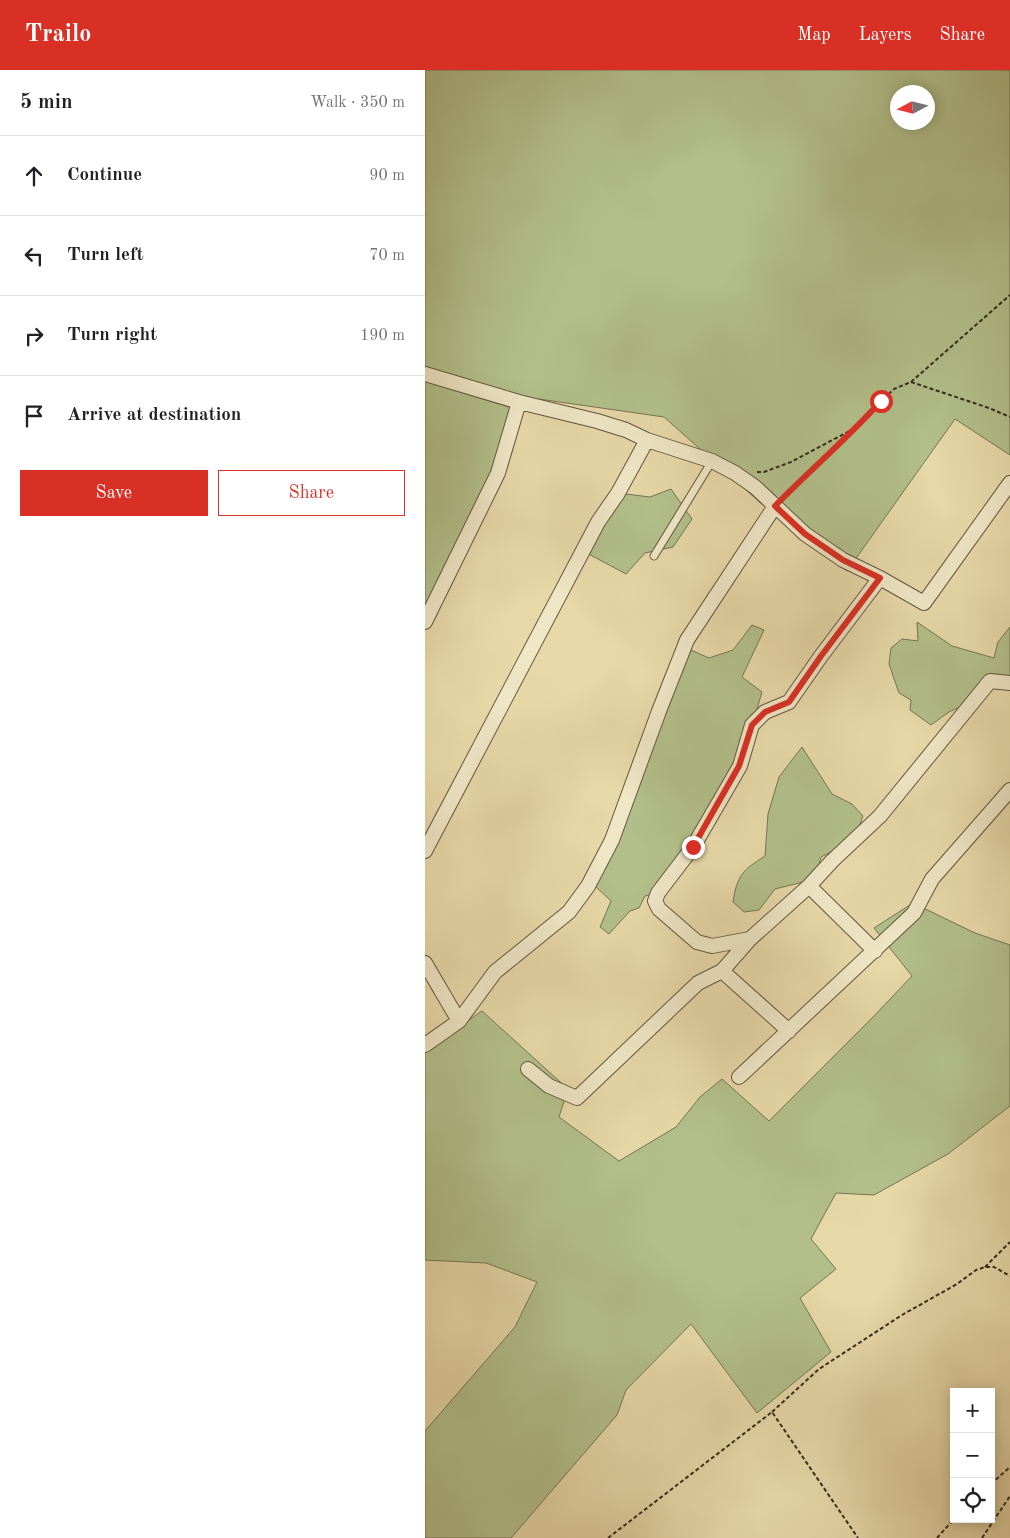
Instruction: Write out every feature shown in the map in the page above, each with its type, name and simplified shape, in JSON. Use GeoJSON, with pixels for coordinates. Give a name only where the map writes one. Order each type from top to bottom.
{"type":"FeatureCollection","features":[{"type":"Feature","properties":{"kind":"street"},"geometry":{"type":"LineString","coordinates":[[425,374],[519,402],[626,430],[647,440],[712,462],[735,473],[755,487],[805,534],[843,560],[924,603],[1010,483]]}},
{"type":"Feature","properties":{"kind":"street"},"geometry":{"type":"LineString","coordinates":[[425,622],[498,473],[519,402]]}},
{"type":"Feature","properties":{"kind":"street"},"geometry":{"type":"LineString","coordinates":[[425,851],[598,522],[618,493],[647,440]]}},
{"type":"Feature","properties":{"kind":"street"},"geometry":{"type":"LineString","coordinates":[[425,1046],[459,1021],[495,972],[569,912],[588,886],[612,840],[687,640],[775,506]]}},
{"type":"Feature","properties":{"kind":"street"},"geometry":{"type":"LineString","coordinates":[[750,939],[713,946],[697,942],[659,909],[655,902],[657,893],[693,847],[739,766],[752,725],[765,712],[789,702],[880,578]]}},
{"type":"Feature","properties":{"kind":"street"},"geometry":{"type":"LineString","coordinates":[[528,1069],[549,1086],[577,1098],[698,983],[722,971],[750,939],[809,886],[832,861],[880,816],[990,682],[1010,683]]}},
{"type":"Feature","properties":{"kind":"street"},"geometry":{"type":"LineString","coordinates":[[739,1077],[914,913],[933,879],[1010,790]]}},
{"type":"Feature","properties":{"kind":"street"},"geometry":{"type":"LineString","coordinates":[[809,886],[875,951]]}},
{"type":"Feature","properties":{"kind":"street"},"geometry":{"type":"LineString","coordinates":[[425,963],[459,1021]]}},
{"type":"Feature","properties":{"kind":"street"},"geometry":{"type":"LineString","coordinates":[[722,971],[789,1031]]}},
{"type":"Feature","properties":{"kind":"lane"},"geometry":{"type":"LineString","coordinates":[[654,556],[712,462]]}},
{"type":"Feature","properties":{"kind":"path"},"geometry":{"type":"LineString","coordinates":[[775,506],[894,389],[911,382],[1010,295]]}},
{"type":"Feature","properties":{"kind":"path"},"geometry":{"type":"LineString","coordinates":[[911,382],[1010,417]]}},
{"type":"Feature","properties":{"kind":"path"},"geometry":{"type":"LineString","coordinates":[[755,472],[764,472],[791,462],[857,427]]}},
{"type":"Feature","properties":{"kind":"path"},"geometry":{"type":"LineString","coordinates":[[985,1267],[1010,1242]]}},
{"type":"Feature","properties":{"kind":"path"},"geometry":{"type":"LineString","coordinates":[[608,1538],[772,1412],[819,1369],[902,1315],[957,1284],[976,1270],[985,1267],[995,1267],[1010,1276]]}},
{"type":"Feature","properties":{"kind":"path"},"geometry":{"type":"LineString","coordinates":[[772,1412],[859,1538]]}},
{"type":"Feature","properties":{"kind":"path"},"geometry":{"type":"LineString","coordinates":[[995,1480],[1010,1467]]}},
{"type":"Feature","properties":{"kind":"path"},"geometry":{"type":"LineString","coordinates":[[982,1538],[1010,1496]]}},
{"type":"Feature","properties":{"kind":"path"},"geometry":{"type":"LineString","coordinates":[[937,1538],[950,1523]]}},
{"type":"Feature","properties":{"kind":"green space"},"geometry":{"type":"Polygon","coordinates":[[[425,70],[1010,70],[1010,455],[955,419],[847,571],[782,522],[664,417],[539,399],[515,416],[498,473],[425,613],[425,70]]]}},
{"type":"Feature","properties":{"kind":"green space"},"geometry":{"type":"Polygon","coordinates":[[[671,489],[692,519],[673,547],[645,553],[626,574],[583,551],[618,493],[650,497],[671,489]]]}},
{"type":"Feature","properties":{"kind":"green space"},"geometry":{"type":"Polygon","coordinates":[[[917,622],[952,646],[994,658],[998,642],[1010,627],[1010,683],[990,682],[964,705],[949,712],[931,725],[910,710],[911,700],[899,693],[889,664],[891,648],[902,639],[918,641],[917,622]]]}},
{"type":"Feature","properties":{"kind":"green space"},"geometry":{"type":"Polygon","coordinates":[[[752,625],[764,630],[742,677],[762,692],[740,766],[658,893],[645,896],[639,908],[630,911],[609,934],[600,927],[611,901],[595,886],[684,647],[709,658],[733,650],[752,625]]]}},
{"type":"Feature","properties":{"kind":"green space"},"geometry":{"type":"Polygon","coordinates":[[[802,747],[832,794],[852,804],[863,816],[854,840],[821,857],[815,879],[775,889],[759,910],[744,912],[733,902],[739,879],[751,865],[765,856],[768,814],[779,777],[802,747]]]}},
{"type":"Feature","properties":{"kind":"green space"},"geometry":{"type":"Polygon","coordinates":[[[913,903],[975,933],[1010,945],[1010,1106],[948,1154],[874,1195],[836,1193],[811,1239],[836,1269],[800,1298],[831,1352],[757,1413],[691,1324],[626,1390],[617,1415],[511,1538],[425,1538],[425,1431],[515,1327],[537,1282],[486,1263],[425,1260],[425,1050],[482,1011],[568,1089],[559,1117],[619,1161],[676,1127],[700,1097],[722,1079],[769,1121],[912,976],[874,928],[913,903]]]}},
{"type":"Feature","properties":{"kind":"route"},"geometry":{"type":"LineString","coordinates":[[693,847],[739,766],[752,725],[765,712],[789,702],[880,578],[843,560],[805,534],[775,506],[857,427],[881,401]]}}]}
